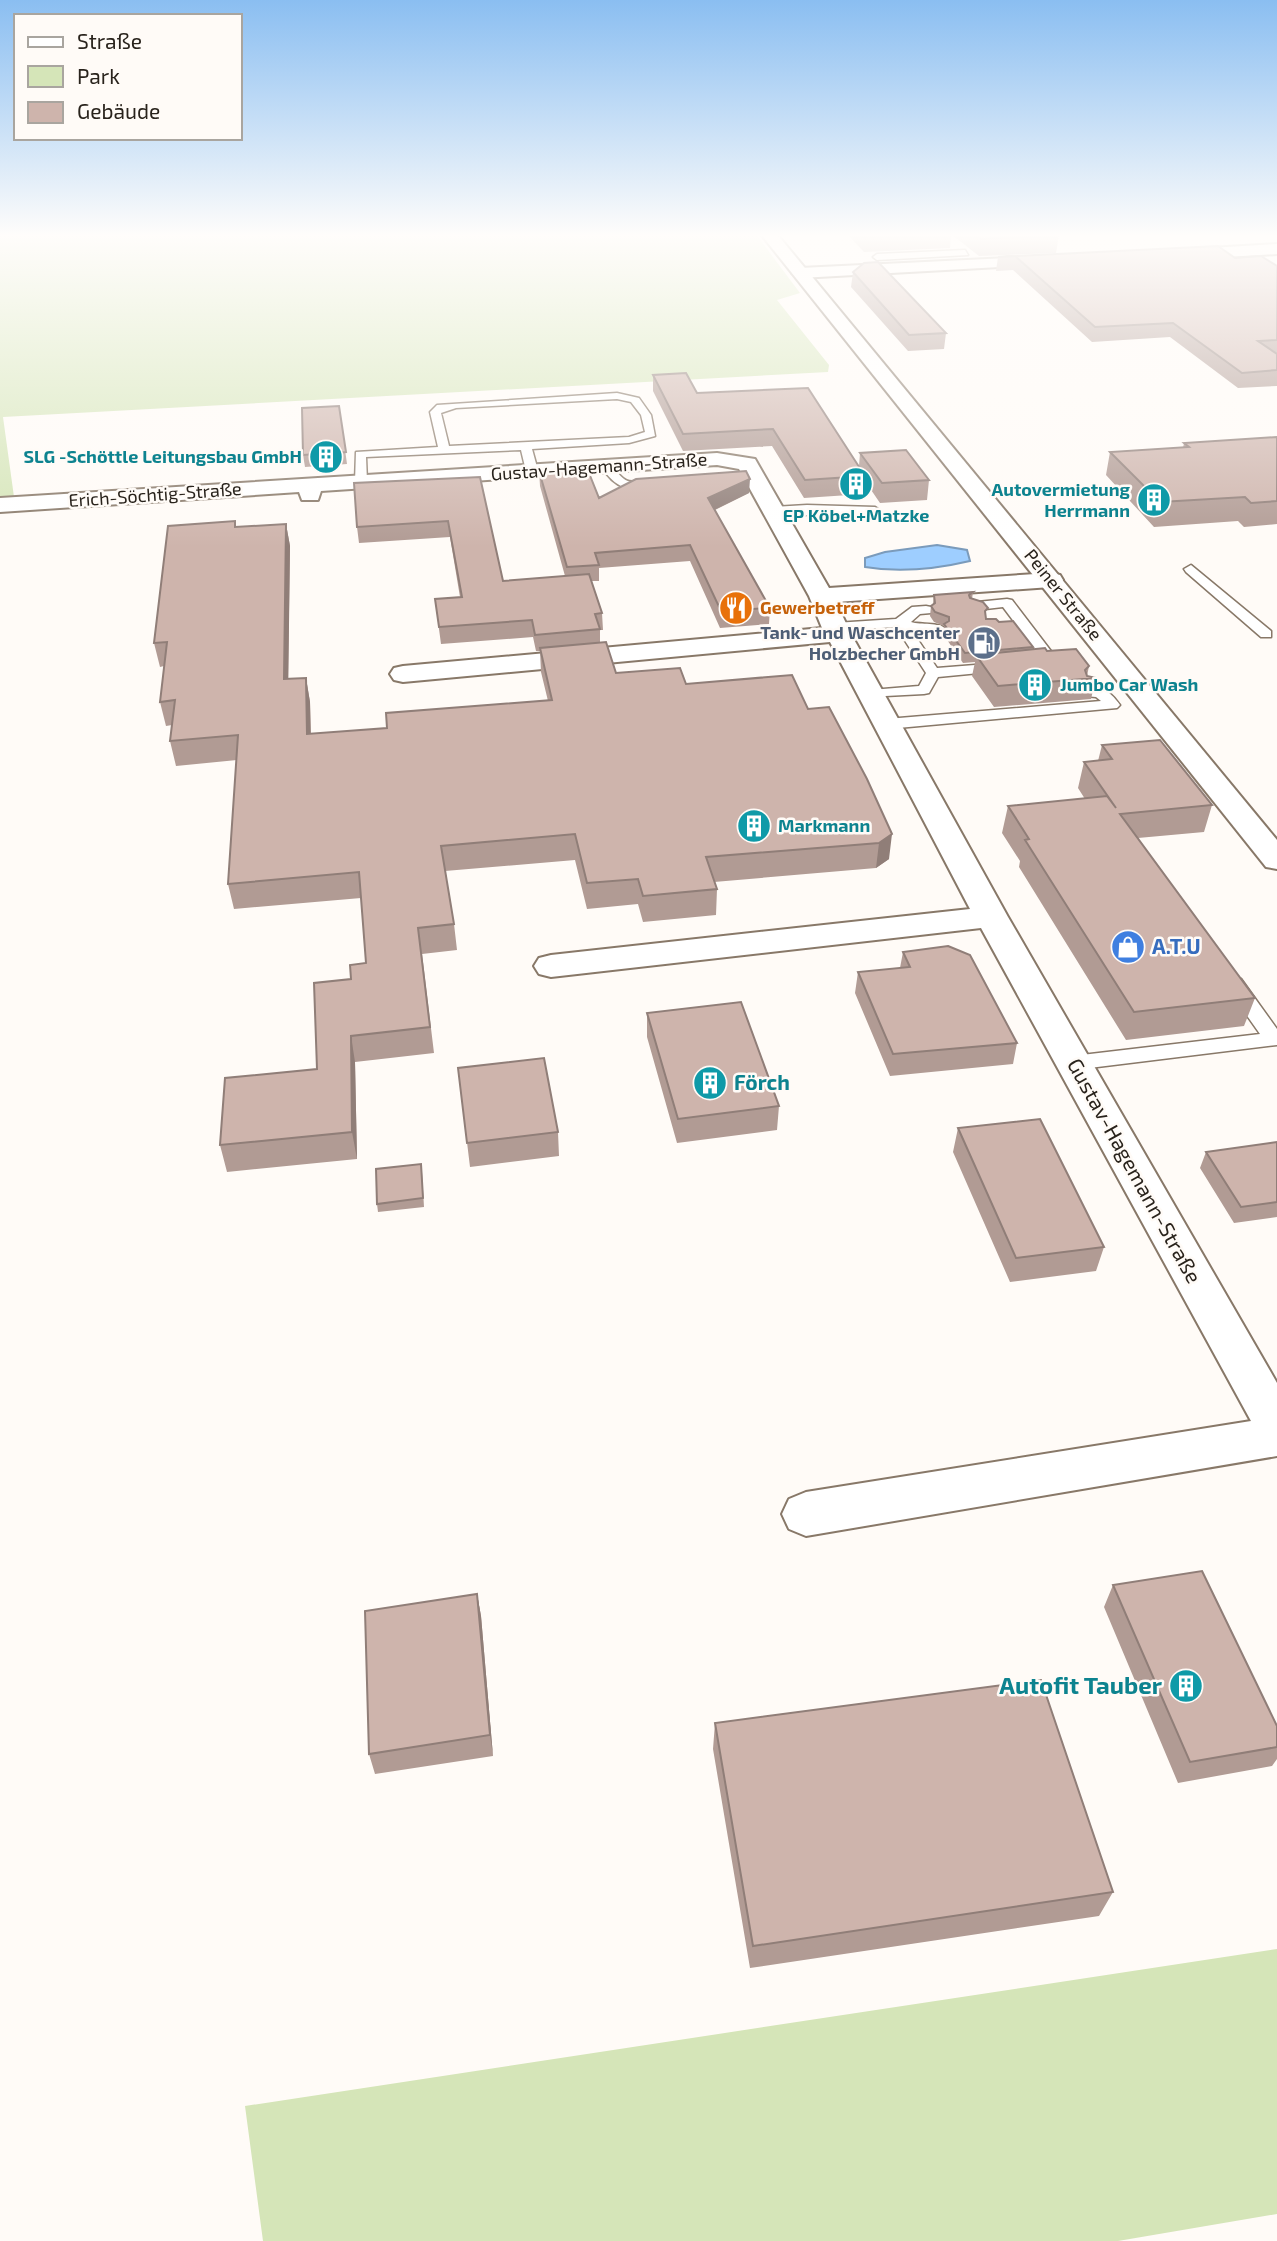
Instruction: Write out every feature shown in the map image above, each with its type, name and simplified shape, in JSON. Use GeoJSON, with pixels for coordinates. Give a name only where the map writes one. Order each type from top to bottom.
{"type":"FeatureCollection","features":[{"type":"Feature","properties":{"kind":"street","name":"Peiner Straße"},"geometry":{"type":"LineString","coordinates":[[853,338],[1277,860]]}},
{"type":"Feature","properties":{"kind":"street","name":"Gustav-Hagemann-Straße"},"geometry":{"type":"LineString","coordinates":[[310,490],[361,482],[717,459],[747,464],[832,619],[892,713],[991,917],[1277,1425]]}},
{"type":"Feature","properties":{"kind":"street","name":"Erich-Söchtig-Straße"},"geometry":{"type":"LineString","coordinates":[[0,505],[310,490]]}},
{"type":"Feature","properties":{"kind":"street"},"geometry":{"type":"LineString","coordinates":[[402,674],[832,619],[1051,580]]}},
{"type":"Feature","properties":{"kind":"street"},"geometry":{"type":"LineString","coordinates":[[551,966],[991,917]]}},
{"type":"Feature","properties":{"kind":"street"},"geometry":{"type":"LineString","coordinates":[[806,1514],[1277,1436]]}},
{"type":"Feature","properties":{"kind":"lane"},"geometry":{"type":"LineString","coordinates":[[361,482],[360,454],[443,450],[526,446],[629,440],[651,434],[646,415],[635,400],[617,396],[456,405],[441,407],[435,412],[443,450]]}},
{"type":"Feature","properties":{"kind":"lane"},"geometry":{"type":"LineString","coordinates":[[526,446],[532,471]]}},
{"type":"Feature","properties":{"kind":"lane"},"geometry":{"type":"LineString","coordinates":[[608,466],[615,481],[620,484],[660,484]]}},
{"type":"Feature","properties":{"kind":"lane"},"geometry":{"type":"LineString","coordinates":[[774,512],[807,509],[875,511]]}},
{"type":"Feature","properties":{"kind":"lane"},"geometry":{"type":"LineString","coordinates":[[1191,569],[1266,634]]}},
{"type":"Feature","properties":{"kind":"lane"},"geometry":{"type":"LineString","coordinates":[[933,673],[1052,662],[1007,604],[977,606]]}},
{"type":"Feature","properties":{"kind":"lane"},"geometry":{"type":"LineString","coordinates":[[901,623],[917,610],[926,610]]}},
{"type":"Feature","properties":{"kind":"lane"},"geometry":{"type":"LineString","coordinates":[[832,619],[901,623],[925,630],[939,629]]}},
{"type":"Feature","properties":{"kind":"lane"},"geometry":{"type":"LineString","coordinates":[[1001,624],[1021,622]]}},
{"type":"Feature","properties":{"kind":"lane"},"geometry":{"type":"LineString","coordinates":[[901,623],[933,673]]}},
{"type":"Feature","properties":{"kind":"lane"},"geometry":{"type":"LineString","coordinates":[[892,713],[924,690],[933,673]]}},
{"type":"Feature","properties":{"kind":"lane"},"geometry":{"type":"LineString","coordinates":[[924,690],[937,706]]}},
{"type":"Feature","properties":{"kind":"lane"},"geometry":{"type":"LineString","coordinates":[[892,713],[1112,705],[1100,692],[1089,693]]}},
{"type":"Feature","properties":{"kind":"lane"},"geometry":{"type":"LineString","coordinates":[[892,713],[959,704]]}},
{"type":"Feature","properties":{"kind":"lane"},"geometry":{"type":"LineString","coordinates":[[1073,1063],[1274,1039],[1221,965]]}},
{"type":"Feature","properties":{"kind":"green space"},"geometry":{"type":"Polygon","coordinates":[[[0,338],[807,338],[829,365],[828,372],[3,417],[14,497],[0,507],[0,338]]]}},
{"type":"Feature","properties":{"kind":"green space"},"geometry":{"type":"Polygon","coordinates":[[[1277,1949],[1277,2214],[1118,2241],[263,2241],[245,2106],[1277,1949]]]}},
{"type":"Feature","properties":{"kind":"water"},"geometry":{"type":"Polygon","coordinates":[[[937,545],[967,550],[970,561],[918,569],[865,567],[865,558],[885,552],[937,545]]]}},
{"type":"Feature","properties":{"kind":"building"},"geometry":{"type":"Polygon","coordinates":[[[1193,338],[1277,338],[1277,340],[1258,341],[1277,354],[1277,370],[1242,373],[1193,338]]]}},
{"type":"Feature","properties":{"kind":"building"},"geometry":{"type":"Polygon","coordinates":[[[686,373],[697,393],[808,388],[865,476],[805,480],[773,429],[683,434],[653,375],[686,373]]]}},
{"type":"Feature","properties":{"kind":"building"},"geometry":{"type":"Polygon","coordinates":[[[339,406],[346,452],[303,455],[302,408],[339,406]]]}},
{"type":"Feature","properties":{"kind":"building"},"geometry":{"type":"Polygon","coordinates":[[[1277,437],[1277,501],[1251,503],[1245,497],[1160,502],[1110,452],[1189,447],[1184,443],[1277,437]]]}},
{"type":"Feature","properties":{"kind":"building"},"geometry":{"type":"Polygon","coordinates":[[[906,450],[929,480],[882,483],[860,453],[906,450]]]}},
{"type":"Feature","properties":{"kind":"building"},"geometry":{"type":"Polygon","coordinates":[[[587,468],[599,498],[636,479],[746,471],[750,479],[708,498],[770,608],[721,611],[690,545],[595,553],[599,565],[567,567],[539,471],[587,468]]]}},
{"type":"Feature","properties":{"kind":"building"},"geometry":{"type":"Polygon","coordinates":[[[480,477],[503,581],[589,574],[602,613],[595,614],[600,629],[535,635],[532,620],[439,627],[435,599],[462,597],[448,521],[357,527],[354,483],[480,477]]]}},
{"type":"Feature","properties":{"kind":"building"},"geometry":{"type":"Polygon","coordinates":[[[235,521],[235,527],[286,524],[284,679],[306,678],[307,734],[387,728],[386,713],[552,700],[540,648],[606,642],[616,673],[680,668],[686,684],[792,675],[808,709],[829,707],[892,834],[879,843],[706,857],[717,889],[643,896],[638,879],[587,883],[575,834],[441,846],[454,924],[418,928],[430,1027],[351,1036],[352,1132],[220,1145],[225,1078],[317,1069],[314,983],[351,979],[350,965],[366,963],[359,872],[228,884],[238,735],[170,741],[175,700],[160,702],[167,642],[154,643],[168,526],[235,521]]]}},
{"type":"Feature","properties":{"kind":"building"},"geometry":{"type":"Polygon","coordinates":[[[973,592],[969,595],[970,598],[983,602],[988,608],[985,611],[986,619],[1013,621],[1033,647],[965,653],[944,624],[949,621],[949,617],[935,612],[931,606],[935,603],[934,595],[973,592]]]}},
{"type":"Feature","properties":{"kind":"building"},"geometry":{"type":"Polygon","coordinates":[[[1045,648],[1047,651],[1076,649],[1089,666],[1085,670],[1087,676],[1096,678],[998,686],[976,655],[1045,648]]]}},
{"type":"Feature","properties":{"kind":"building"},"geometry":{"type":"Polygon","coordinates":[[[1160,740],[1212,805],[1120,814],[1255,998],[1134,1012],[1025,840],[1029,839],[1008,806],[1107,796],[1116,808],[1084,762],[1112,759],[1102,745],[1160,740]]]}},
{"type":"Feature","properties":{"kind":"building"},"geometry":{"type":"Polygon","coordinates":[[[948,946],[970,955],[1017,1043],[893,1054],[858,972],[910,967],[903,952],[948,946]]]}},
{"type":"Feature","properties":{"kind":"building","name":"Förch"},"geometry":{"type":"Polygon","coordinates":[[[741,1002],[779,1106],[678,1119],[647,1013],[741,1002]]]}},
{"type":"Feature","properties":{"kind":"building"},"geometry":{"type":"Polygon","coordinates":[[[544,1058],[558,1132],[467,1143],[458,1068],[544,1058]]]}},
{"type":"Feature","properties":{"kind":"building"},"geometry":{"type":"Polygon","coordinates":[[[1040,1119],[1104,1247],[1016,1258],[958,1128],[1040,1119]]]}},
{"type":"Feature","properties":{"kind":"building"},"geometry":{"type":"Polygon","coordinates":[[[1277,1142],[1277,1202],[1241,1207],[1206,1152],[1277,1142]]]}},
{"type":"Feature","properties":{"kind":"building"},"geometry":{"type":"Polygon","coordinates":[[[421,1164],[423,1198],[377,1204],[376,1169],[421,1164]]]}},
{"type":"Feature","properties":{"kind":"building","name":"Autofit Tauber"},"geometry":{"type":"Polygon","coordinates":[[[1202,1571],[1277,1726],[1277,1747],[1190,1762],[1113,1585],[1202,1571]]]}},
{"type":"Feature","properties":{"kind":"building"},"geometry":{"type":"Polygon","coordinates":[[[477,1594],[490,1735],[369,1754],[365,1611],[477,1594]]]}},
{"type":"Feature","properties":{"kind":"building"},"geometry":{"type":"Polygon","coordinates":[[[1041,1680],[1113,1892],[753,1946],[715,1723],[1041,1680]]]}},
{"type":"Feature","properties":{"kind":"place","name":"SLG -Schöttle Leitungsbau GmbH"},"geometry":{"type":"Point","coordinates":[326,457]}},
{"type":"Feature","properties":{"kind":"place","name":"EP Köbel+Matzke"},"geometry":{"type":"Point","coordinates":[856,484]}},
{"type":"Feature","properties":{"kind":"place","name":"Autovermietung Herrmann"},"geometry":{"type":"Point","coordinates":[1154,500]}},
{"type":"Feature","properties":{"kind":"place","name":"Gewerbetreff"},"geometry":{"type":"Point","coordinates":[736,608]}},
{"type":"Feature","properties":{"kind":"place","name":"Tank- und Waschcenter Holzbecher GmbH"},"geometry":{"type":"Point","coordinates":[984,643]}},
{"type":"Feature","properties":{"kind":"place","name":"Jumbo Car Wash"},"geometry":{"type":"Point","coordinates":[1035,685]}},
{"type":"Feature","properties":{"kind":"place","name":"Markmann"},"geometry":{"type":"Point","coordinates":[754,826]}},
{"type":"Feature","properties":{"kind":"place","name":"A.T.U"},"geometry":{"type":"Point","coordinates":[1128,947]}},
{"type":"Feature","properties":{"kind":"place","name":"Förch"},"geometry":{"type":"Point","coordinates":[710,1083]}},
{"type":"Feature","properties":{"kind":"place","name":"Autofit Tauber"},"geometry":{"type":"Point","coordinates":[1186,1686]}}]}
